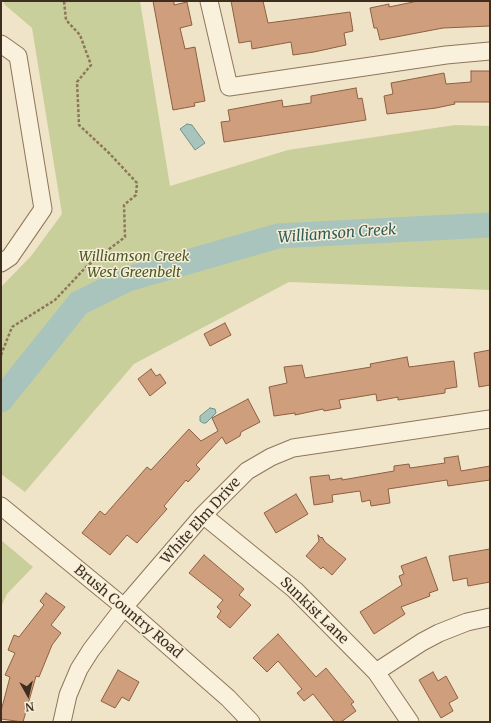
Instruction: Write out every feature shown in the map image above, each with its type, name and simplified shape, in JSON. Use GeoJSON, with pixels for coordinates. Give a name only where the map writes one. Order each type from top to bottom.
{"type":"FeatureCollection","features":[{"type":"Feature","properties":{"kind":"street"},"geometry":{"type":"LineString","coordinates":[[209,1],[229,88],[446,54],[490,51]]}},
{"type":"Feature","properties":{"kind":"street"},"geometry":{"type":"LineString","coordinates":[[1,44],[18,56],[43,209],[10,257],[1,263]]}},
{"type":"Feature","properties":{"kind":"street","name":"White Elm Drive"},"geometry":{"type":"LineString","coordinates":[[62,722],[68,695],[79,669],[91,650],[124,608],[203,515],[247,471],[271,457],[294,448],[490,419]]}},
{"type":"Feature","properties":{"kind":"street","name":"Brush Country Road"},"geometry":{"type":"LineString","coordinates":[[1,506],[124,608],[228,698],[251,722]]}},
{"type":"Feature","properties":{"kind":"street","name":"Sunkist Lane"},"geometry":{"type":"LineString","coordinates":[[203,515],[296,590],[376,672],[410,722]]}},
{"type":"Feature","properties":{"kind":"street"},"geometry":{"type":"LineString","coordinates":[[376,672],[422,642],[439,633],[467,622],[490,616]]}},
{"type":"Feature","properties":{"kind":"path"},"geometry":{"type":"LineString","coordinates":[[1,356],[12,327],[55,300],[88,266],[125,236],[124,206],[136,195],[136,183],[109,153],[79,125],[77,82],[90,65],[80,35],[66,20],[64,1]]}},
{"type":"Feature","properties":{"kind":"green space","name":"Williamson Creek West Greenbelt"},"geometry":{"type":"Polygon","coordinates":[[[4,1],[140,1],[170,186],[288,150],[455,125],[490,126],[490,290],[289,282],[134,364],[25,492],[1,474],[1,287],[31,256],[62,214],[32,28],[4,4],[4,1]]]}},
{"type":"Feature","properties":{"kind":"green space"},"geometry":{"type":"Polygon","coordinates":[[[1,540],[33,567],[7,594],[1,607],[1,540]]]}},
{"type":"Feature","properties":{"kind":"water"},"geometry":{"type":"Polygon","coordinates":[[[187,124],[192,125],[205,143],[195,150],[180,129],[187,124]]]}},
{"type":"Feature","properties":{"kind":"water"},"geometry":{"type":"Polygon","coordinates":[[[210,408],[215,409],[216,413],[206,423],[203,423],[200,421],[200,416],[210,408]]]}},
{"type":"Feature","properties":{"kind":"building"},"geometry":{"type":"Polygon","coordinates":[[[153,1],[174,1],[174,5],[187,2],[192,25],[180,28],[185,49],[195,47],[205,101],[194,103],[195,106],[173,110],[153,1]]]}},
{"type":"Feature","properties":{"kind":"building"},"geometry":{"type":"Polygon","coordinates":[[[231,1],[263,1],[268,23],[350,12],[353,31],[344,33],[346,45],[314,52],[293,55],[291,42],[252,49],[251,41],[239,43],[231,1]]]}},
{"type":"Feature","properties":{"kind":"building"},"geometry":{"type":"Polygon","coordinates":[[[418,1],[490,1],[490,26],[443,28],[380,40],[377,28],[374,28],[370,8],[389,4],[389,7],[418,1]]]}},
{"type":"Feature","properties":{"kind":"building"},"geometry":{"type":"Polygon","coordinates":[[[471,71],[490,71],[490,102],[454,102],[455,104],[436,108],[387,114],[384,96],[393,94],[391,83],[444,73],[446,84],[471,82],[471,71]]]}},
{"type":"Feature","properties":{"kind":"building"},"geometry":{"type":"Polygon","coordinates":[[[356,88],[358,99],[362,98],[366,120],[224,142],[221,122],[230,121],[228,110],[282,100],[283,107],[311,103],[311,96],[356,88]]]}},
{"type":"Feature","properties":{"kind":"building"},"geometry":{"type":"Polygon","coordinates":[[[225,323],[231,335],[210,346],[204,334],[225,323]]]}},
{"type":"Feature","properties":{"kind":"building"},"geometry":{"type":"Polygon","coordinates":[[[490,350],[490,385],[479,387],[474,353],[490,350]]]}},
{"type":"Feature","properties":{"kind":"building"},"geometry":{"type":"Polygon","coordinates":[[[407,357],[409,367],[454,361],[457,387],[445,389],[445,393],[398,400],[398,397],[377,401],[376,394],[339,400],[341,408],[324,411],[323,409],[295,415],[295,413],[274,416],[269,387],[287,383],[284,367],[302,365],[305,378],[371,367],[370,364],[407,357]]]}},
{"type":"Feature","properties":{"kind":"building"},"geometry":{"type":"Polygon","coordinates":[[[151,369],[156,376],[160,374],[166,383],[150,396],[138,379],[151,369]]]}},
{"type":"Feature","properties":{"kind":"building"},"geometry":{"type":"Polygon","coordinates":[[[248,399],[260,422],[241,432],[240,436],[226,444],[222,437],[196,465],[200,469],[188,482],[186,480],[164,506],[167,509],[137,543],[127,535],[110,555],[82,533],[100,511],[105,515],[147,467],[151,470],[189,429],[201,441],[218,431],[212,418],[248,399]]]}},
{"type":"Feature","properties":{"kind":"building"},"geometry":{"type":"Polygon","coordinates":[[[458,456],[461,471],[490,466],[490,480],[448,486],[447,480],[388,489],[390,503],[371,506],[370,500],[362,502],[360,491],[332,495],[333,502],[314,505],[310,477],[329,475],[330,480],[342,478],[342,480],[394,471],[394,466],[409,464],[410,468],[445,463],[444,458],[458,456]]]}},
{"type":"Feature","properties":{"kind":"building"},"geometry":{"type":"Polygon","coordinates":[[[296,494],[308,514],[276,533],[264,513],[296,494]]]}},
{"type":"Feature","properties":{"kind":"building"},"geometry":{"type":"Polygon","coordinates":[[[318,535],[346,559],[332,575],[323,567],[321,569],[306,556],[319,541],[318,535]]]}},
{"type":"Feature","properties":{"kind":"building"},"geometry":{"type":"Polygon","coordinates":[[[490,549],[490,582],[468,586],[467,578],[453,581],[449,556],[490,549]]]}},
{"type":"Feature","properties":{"kind":"building"},"geometry":{"type":"Polygon","coordinates":[[[204,555],[244,589],[239,595],[251,605],[230,628],[217,617],[221,611],[217,607],[223,600],[189,573],[204,555]]]}},
{"type":"Feature","properties":{"kind":"building"},"geometry":{"type":"Polygon","coordinates":[[[426,557],[438,590],[429,593],[430,596],[401,607],[405,614],[374,634],[360,612],[402,585],[399,576],[404,574],[401,566],[426,557]]]}},
{"type":"Feature","properties":{"kind":"building"},"geometry":{"type":"Polygon","coordinates":[[[46,593],[65,607],[51,625],[61,633],[52,645],[39,677],[36,676],[23,722],[1,719],[1,711],[10,677],[5,675],[15,653],[8,650],[14,635],[19,637],[44,605],[40,601],[46,593]]]}},
{"type":"Feature","properties":{"kind":"building"},"geometry":{"type":"Polygon","coordinates":[[[278,634],[316,677],[326,668],[354,702],[351,704],[356,711],[341,722],[335,722],[313,694],[304,701],[297,693],[302,689],[278,661],[267,672],[253,658],[278,634]]]}},
{"type":"Feature","properties":{"kind":"building"},"geometry":{"type":"Polygon","coordinates":[[[118,670],[139,682],[129,701],[122,697],[115,708],[101,701],[118,670]]]}},
{"type":"Feature","properties":{"kind":"building"},"geometry":{"type":"Polygon","coordinates":[[[433,672],[438,681],[446,676],[458,698],[449,703],[453,711],[441,718],[419,680],[433,672]]]}},
{"type":"Feature","properties":{"kind":"waterway","name":"Williamson Creek"},"geometry":{"type":"LineString","coordinates":[[1,400],[79,303],[128,279],[278,236],[490,225]]}}]}
